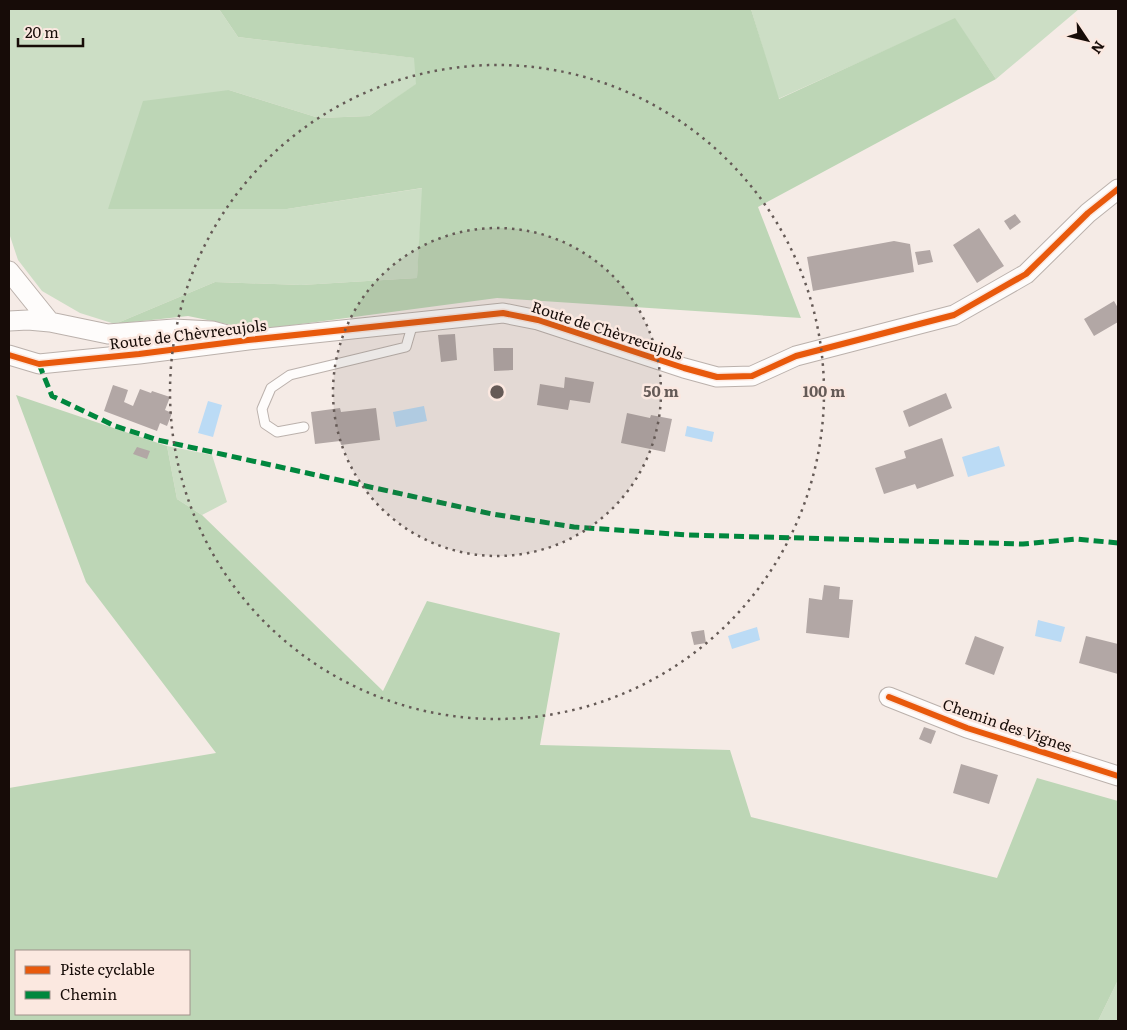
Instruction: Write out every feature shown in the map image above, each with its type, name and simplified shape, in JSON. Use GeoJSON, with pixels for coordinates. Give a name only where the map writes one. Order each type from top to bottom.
{"type":"FeatureCollection","features":[{"type":"Feature","properties":{"kind":"street","name":"Route de Chèvrecujols"},"geometry":{"type":"LineString","coordinates":[[9,355],[39,364],[503,313],[538,320],[692,370],[717,376],[752,376],[796,356],[954,315],[1026,274],[1088,213],[1118,190]]}},
{"type":"Feature","properties":{"kind":"street"},"geometry":{"type":"LineString","coordinates":[[9,271],[50,322]]}},
{"type":"Feature","properties":{"kind":"street"},"geometry":{"type":"LineString","coordinates":[[9,320],[50,322],[108,334],[174,329],[212,331],[248,340]]}},
{"type":"Feature","properties":{"kind":"street","name":"Chemin des Vignes"},"geometry":{"type":"LineString","coordinates":[[889,697],[968,728],[1118,776]]}},
{"type":"Feature","properties":{"kind":"lane"},"geometry":{"type":"LineString","coordinates":[[304,427],[277,432],[266,424],[262,409],[271,388],[290,374],[406,347],[413,323]]}},
{"type":"Feature","properties":{"kind":"green space"},"geometry":{"type":"Polygon","coordinates":[[[9,9],[219,9],[238,37],[415,58],[417,84],[369,116],[319,118],[229,90],[108,209],[287,209],[423,188],[417,278],[301,285],[215,282],[115,324],[80,313],[42,291],[18,260],[9,233],[9,9]]]}},
{"type":"Feature","properties":{"kind":"green space"},"geometry":{"type":"Polygon","coordinates":[[[219,9],[751,9],[779,99],[955,18],[996,79],[758,207],[801,318],[497,298],[256,330],[188,316],[115,324],[215,282],[301,285],[417,278],[422,188],[287,209],[108,209],[143,101],[229,90],[319,118],[369,116],[416,84],[414,58],[238,37],[219,9]]]}},
{"type":"Feature","properties":{"kind":"green space"},"geometry":{"type":"Polygon","coordinates":[[[751,9],[1079,9],[996,79],[955,19],[778,99],[751,9]]]}},
{"type":"Feature","properties":{"kind":"green space"},"geometry":{"type":"Polygon","coordinates":[[[16,395],[167,446],[177,499],[202,515],[383,691],[427,601],[560,633],[540,745],[730,750],[751,817],[997,878],[1037,778],[1118,801],[1118,980],[1098,1021],[9,1021],[9,788],[216,753],[86,582],[16,395]]]}},
{"type":"Feature","properties":{"kind":"green space"},"geometry":{"type":"Polygon","coordinates":[[[167,446],[212,455],[227,502],[202,515],[177,499],[167,446]]]}},
{"type":"Feature","properties":{"kind":"green space"},"geometry":{"type":"Polygon","coordinates":[[[1118,980],[1118,1021],[1098,1021],[1118,980]]]}},
{"type":"Feature","properties":{"kind":"water"},"geometry":{"type":"Polygon","coordinates":[[[208,401],[222,405],[213,437],[198,433],[208,401]]]}},
{"type":"Feature","properties":{"kind":"water"},"geometry":{"type":"Polygon","coordinates":[[[424,406],[427,421],[396,427],[393,412],[424,406]]]}},
{"type":"Feature","properties":{"kind":"water"},"geometry":{"type":"Polygon","coordinates":[[[687,426],[714,432],[712,442],[685,436],[687,426]]]}},
{"type":"Feature","properties":{"kind":"water"},"geometry":{"type":"Polygon","coordinates":[[[999,446],[1005,466],[968,477],[962,457],[999,446]]]}},
{"type":"Feature","properties":{"kind":"water"},"geometry":{"type":"Polygon","coordinates":[[[1038,620],[1065,627],[1061,642],[1035,636],[1038,620]]]}},
{"type":"Feature","properties":{"kind":"water"},"geometry":{"type":"Polygon","coordinates":[[[757,627],[760,640],[732,649],[728,636],[757,627]]]}},
{"type":"Feature","properties":{"kind":"building"},"geometry":{"type":"Polygon","coordinates":[[[1015,214],[1021,222],[1010,230],[1004,221],[1015,214]]]}},
{"type":"Feature","properties":{"kind":"building"},"geometry":{"type":"Polygon","coordinates":[[[979,228],[1004,266],[977,283],[953,245],[979,228]]]}},
{"type":"Feature","properties":{"kind":"building"},"geometry":{"type":"Polygon","coordinates":[[[894,241],[910,244],[914,272],[813,291],[807,257],[894,241]]]}},
{"type":"Feature","properties":{"kind":"building"},"geometry":{"type":"Polygon","coordinates":[[[930,250],[933,262],[918,265],[915,252],[930,250]]]}},
{"type":"Feature","properties":{"kind":"building"},"geometry":{"type":"Polygon","coordinates":[[[1114,301],[1118,308],[1118,322],[1094,336],[1084,319],[1114,301]]]}},
{"type":"Feature","properties":{"kind":"building"},"geometry":{"type":"Polygon","coordinates":[[[455,334],[457,360],[441,362],[438,335],[455,334]]]}},
{"type":"Feature","properties":{"kind":"building"},"geometry":{"type":"Polygon","coordinates":[[[493,348],[513,348],[513,370],[494,371],[493,348]]]}},
{"type":"Feature","properties":{"kind":"building"},"geometry":{"type":"Polygon","coordinates":[[[565,377],[594,382],[590,403],[570,400],[568,410],[537,405],[540,384],[564,388],[565,377]]]}},
{"type":"Feature","properties":{"kind":"building"},"geometry":{"type":"Polygon","coordinates":[[[113,385],[128,390],[124,402],[133,406],[140,389],[170,397],[165,410],[172,413],[167,426],[160,423],[157,431],[104,411],[113,385]]]}},
{"type":"Feature","properties":{"kind":"building"},"geometry":{"type":"Polygon","coordinates":[[[946,393],[952,408],[909,427],[903,411],[946,393]]]}},
{"type":"Feature","properties":{"kind":"building"},"geometry":{"type":"Polygon","coordinates":[[[340,408],[341,412],[376,408],[380,440],[341,445],[340,441],[315,444],[311,412],[340,408]]]}},
{"type":"Feature","properties":{"kind":"building"},"geometry":{"type":"Polygon","coordinates":[[[627,413],[650,418],[651,415],[672,419],[665,452],[621,443],[627,413]]]}},
{"type":"Feature","properties":{"kind":"building"},"geometry":{"type":"Polygon","coordinates":[[[942,438],[954,476],[917,489],[915,484],[884,494],[875,468],[906,458],[904,451],[942,438]]]}},
{"type":"Feature","properties":{"kind":"building"},"geometry":{"type":"Polygon","coordinates":[[[137,447],[150,451],[147,459],[133,454],[137,447]]]}},
{"type":"Feature","properties":{"kind":"building"},"geometry":{"type":"Polygon","coordinates":[[[824,585],[840,587],[839,599],[853,600],[849,638],[806,633],[809,598],[822,600],[824,585]]]}},
{"type":"Feature","properties":{"kind":"building"},"geometry":{"type":"Polygon","coordinates":[[[704,630],[706,643],[694,645],[691,632],[704,630]]]}},
{"type":"Feature","properties":{"kind":"building"},"geometry":{"type":"Polygon","coordinates":[[[975,636],[1004,647],[994,675],[965,664],[975,636]]]}},
{"type":"Feature","properties":{"kind":"building"},"geometry":{"type":"Polygon","coordinates":[[[1086,636],[1118,644],[1118,674],[1079,663],[1086,636]]]}},
{"type":"Feature","properties":{"kind":"building"},"geometry":{"type":"Polygon","coordinates":[[[924,727],[936,731],[931,744],[919,739],[924,727]]]}},
{"type":"Feature","properties":{"kind":"building"},"geometry":{"type":"Polygon","coordinates":[[[961,764],[998,775],[989,804],[953,793],[961,764]]]}},
{"type":"Feature","properties":{"kind":"marked path"},"geometry":{"type":"LineString","coordinates":[[39,364],[52,396],[115,426],[158,440],[492,514],[574,527],[688,535],[1023,544],[1076,539],[1118,543]]}},
{"type":"Feature","properties":{"kind":"cycle path"},"geometry":{"type":"LineString","coordinates":[[9,355],[39,364],[503,313],[538,320],[717,377],[752,376],[796,356],[954,315],[1026,274],[1088,213],[1118,189]]}},
{"type":"Feature","properties":{"kind":"cycle path"},"geometry":{"type":"LineString","coordinates":[[889,697],[967,728],[1118,776]]}}]}
